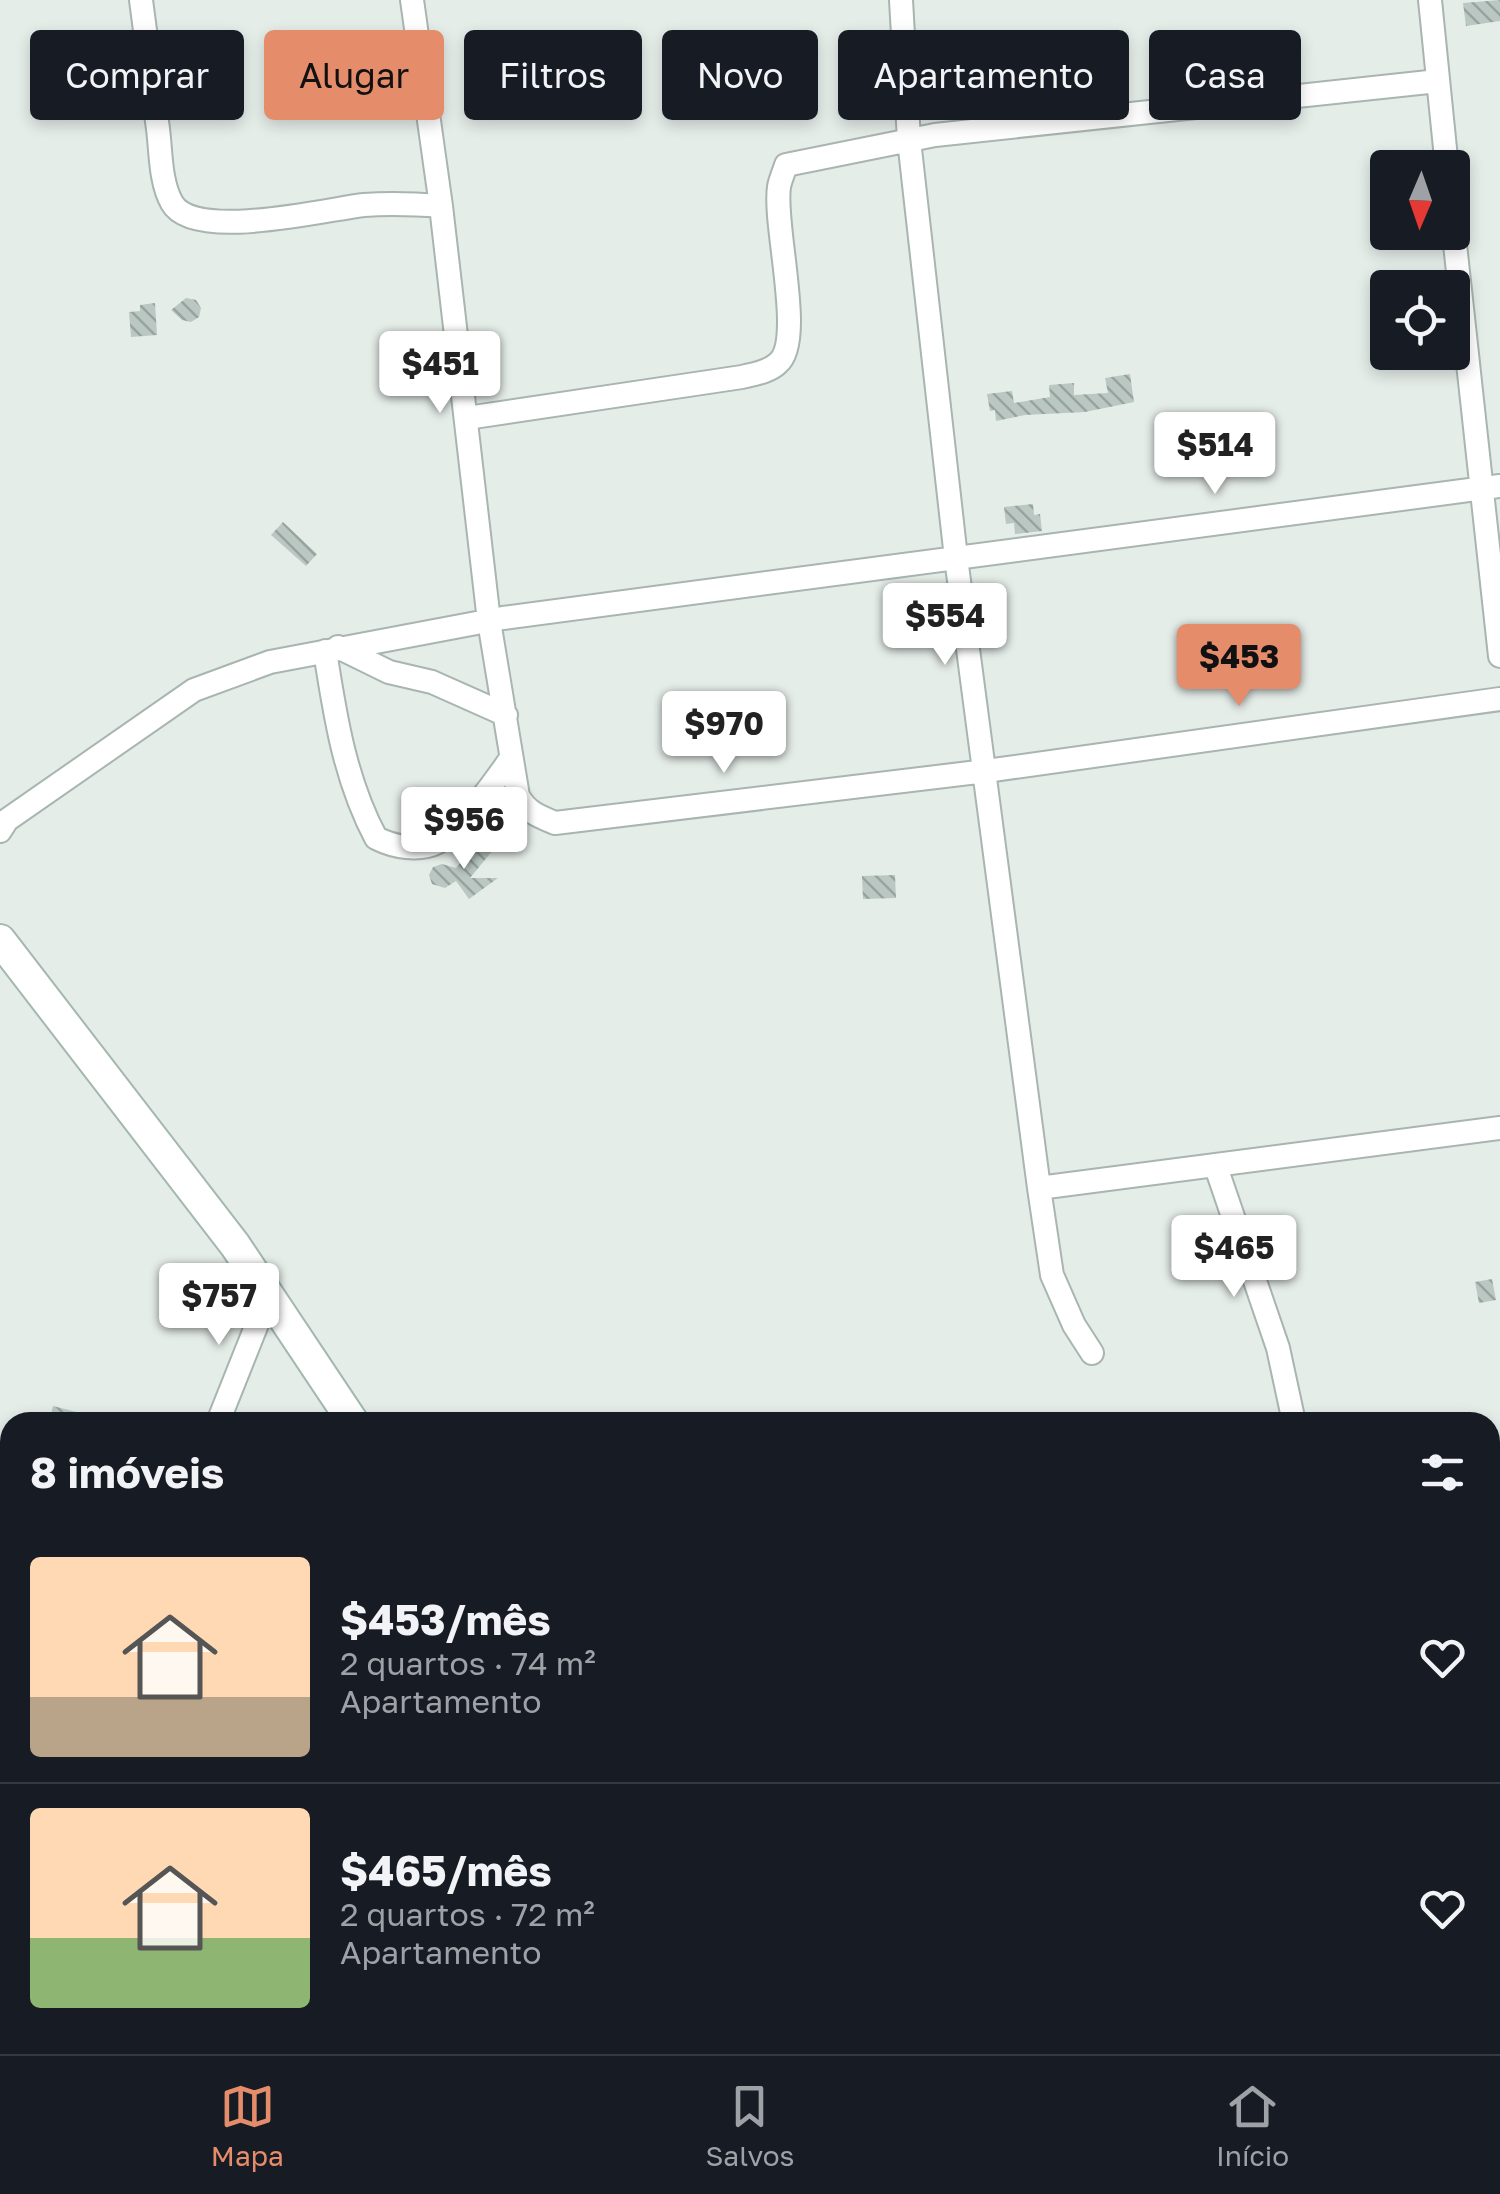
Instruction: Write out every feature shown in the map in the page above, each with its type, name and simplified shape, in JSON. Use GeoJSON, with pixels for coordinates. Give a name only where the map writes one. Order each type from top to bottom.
{"type":"FeatureCollection","features":[{"type":"Feature","properties":{"kind":"street"},"geometry":{"type":"LineString","coordinates":[[141,0],[164,176],[174,208],[210,219],[248,220],[363,205],[440,206]]}},
{"type":"Feature","properties":{"kind":"street"},"geometry":{"type":"LineString","coordinates":[[412,0],[467,418],[489,621],[518,796],[525,809],[555,823],[986,771],[1500,698]]}},
{"type":"Feature","properties":{"kind":"street"},"geometry":{"type":"LineString","coordinates":[[901,0],[909,140],[956,558],[1039,1188],[1052,1275],[1092,1354]]}},
{"type":"Feature","properties":{"kind":"street"},"geometry":{"type":"LineString","coordinates":[[1430,0],[1445,150]]}},
{"type":"Feature","properties":{"kind":"street"},"geometry":{"type":"LineString","coordinates":[[467,418],[742,377],[778,363],[786,353],[791,330],[779,186],[786,164],[909,140],[1438,81]]}},
{"type":"Feature","properties":{"kind":"street"},"geometry":{"type":"LineString","coordinates":[[1457,250],[1490,487],[1500,656]]}},
{"type":"Feature","properties":{"kind":"street"},"geometry":{"type":"LineString","coordinates":[[2,824],[194,690],[270,662],[489,621],[1490,487]]}},
{"type":"Feature","properties":{"kind":"street"},"geometry":{"type":"LineString","coordinates":[[331,649],[389,672],[432,682],[506,715]]}},
{"type":"Feature","properties":{"kind":"street"},"geometry":{"type":"LineString","coordinates":[[331,649],[344,758],[362,812],[376,838],[410,848],[439,842],[494,783],[511,758]]}},
{"type":"Feature","properties":{"kind":"street"},"geometry":{"type":"LineString","coordinates":[[0,940],[270,1294],[347,1412]]}},
{"type":"Feature","properties":{"kind":"street"},"geometry":{"type":"LineString","coordinates":[[1039,1188],[1500,1128]]}},
{"type":"Feature","properties":{"kind":"street"},"geometry":{"type":"LineString","coordinates":[[1216,1167],[1278,1348],[1292,1412]]}},
{"type":"Feature","properties":{"kind":"street"},"geometry":{"type":"LineString","coordinates":[[222,1412],[270,1294]]}},
{"type":"Feature","properties":{"kind":"building"},"geometry":{"type":"Polygon","coordinates":[[[1500,0],[1500,21],[1466,26],[1463,3],[1500,0]]]}},
{"type":"Feature","properties":{"kind":"building"},"geometry":{"type":"Polygon","coordinates":[[[186,298],[196,300],[201,308],[199,317],[191,322],[171,310],[186,298]]]}},
{"type":"Feature","properties":{"kind":"building"},"geometry":{"type":"Polygon","coordinates":[[[155,303],[157,335],[131,337],[129,312],[140,311],[140,305],[155,303]]]}},
{"type":"Feature","properties":{"kind":"building"},"geometry":{"type":"Polygon","coordinates":[[[1130,374],[1134,402],[1085,412],[1025,415],[996,421],[995,410],[990,411],[987,394],[1012,391],[1014,403],[1050,397],[1049,385],[1074,383],[1074,395],[1108,393],[1105,378],[1130,374]]]}},
{"type":"Feature","properties":{"kind":"building"},"geometry":{"type":"Polygon","coordinates":[[[1033,504],[1034,515],[1040,514],[1042,531],[1015,534],[1014,523],[1006,524],[1004,507],[1033,504]]]}},
{"type":"Feature","properties":{"kind":"building"},"geometry":{"type":"Polygon","coordinates":[[[283,522],[317,554],[306,566],[271,535],[283,522]]]}},
{"type":"Feature","properties":{"kind":"building"},"geometry":{"type":"Polygon","coordinates":[[[480,839],[493,850],[470,878],[498,878],[469,899],[456,881],[445,888],[432,884],[429,875],[433,867],[442,864],[456,868],[480,839]]]}},
{"type":"Feature","properties":{"kind":"building"},"geometry":{"type":"Polygon","coordinates":[[[895,875],[896,898],[863,899],[862,876],[895,875]]]}},
{"type":"Feature","properties":{"kind":"building"},"geometry":{"type":"Polygon","coordinates":[[[1492,1279],[1496,1300],[1479,1303],[1475,1282],[1492,1279]]]}},
{"type":"Feature","properties":{"kind":"building"},"geometry":{"type":"Polygon","coordinates":[[[53,1406],[76,1412],[52,1412],[53,1406]]]}}]}
